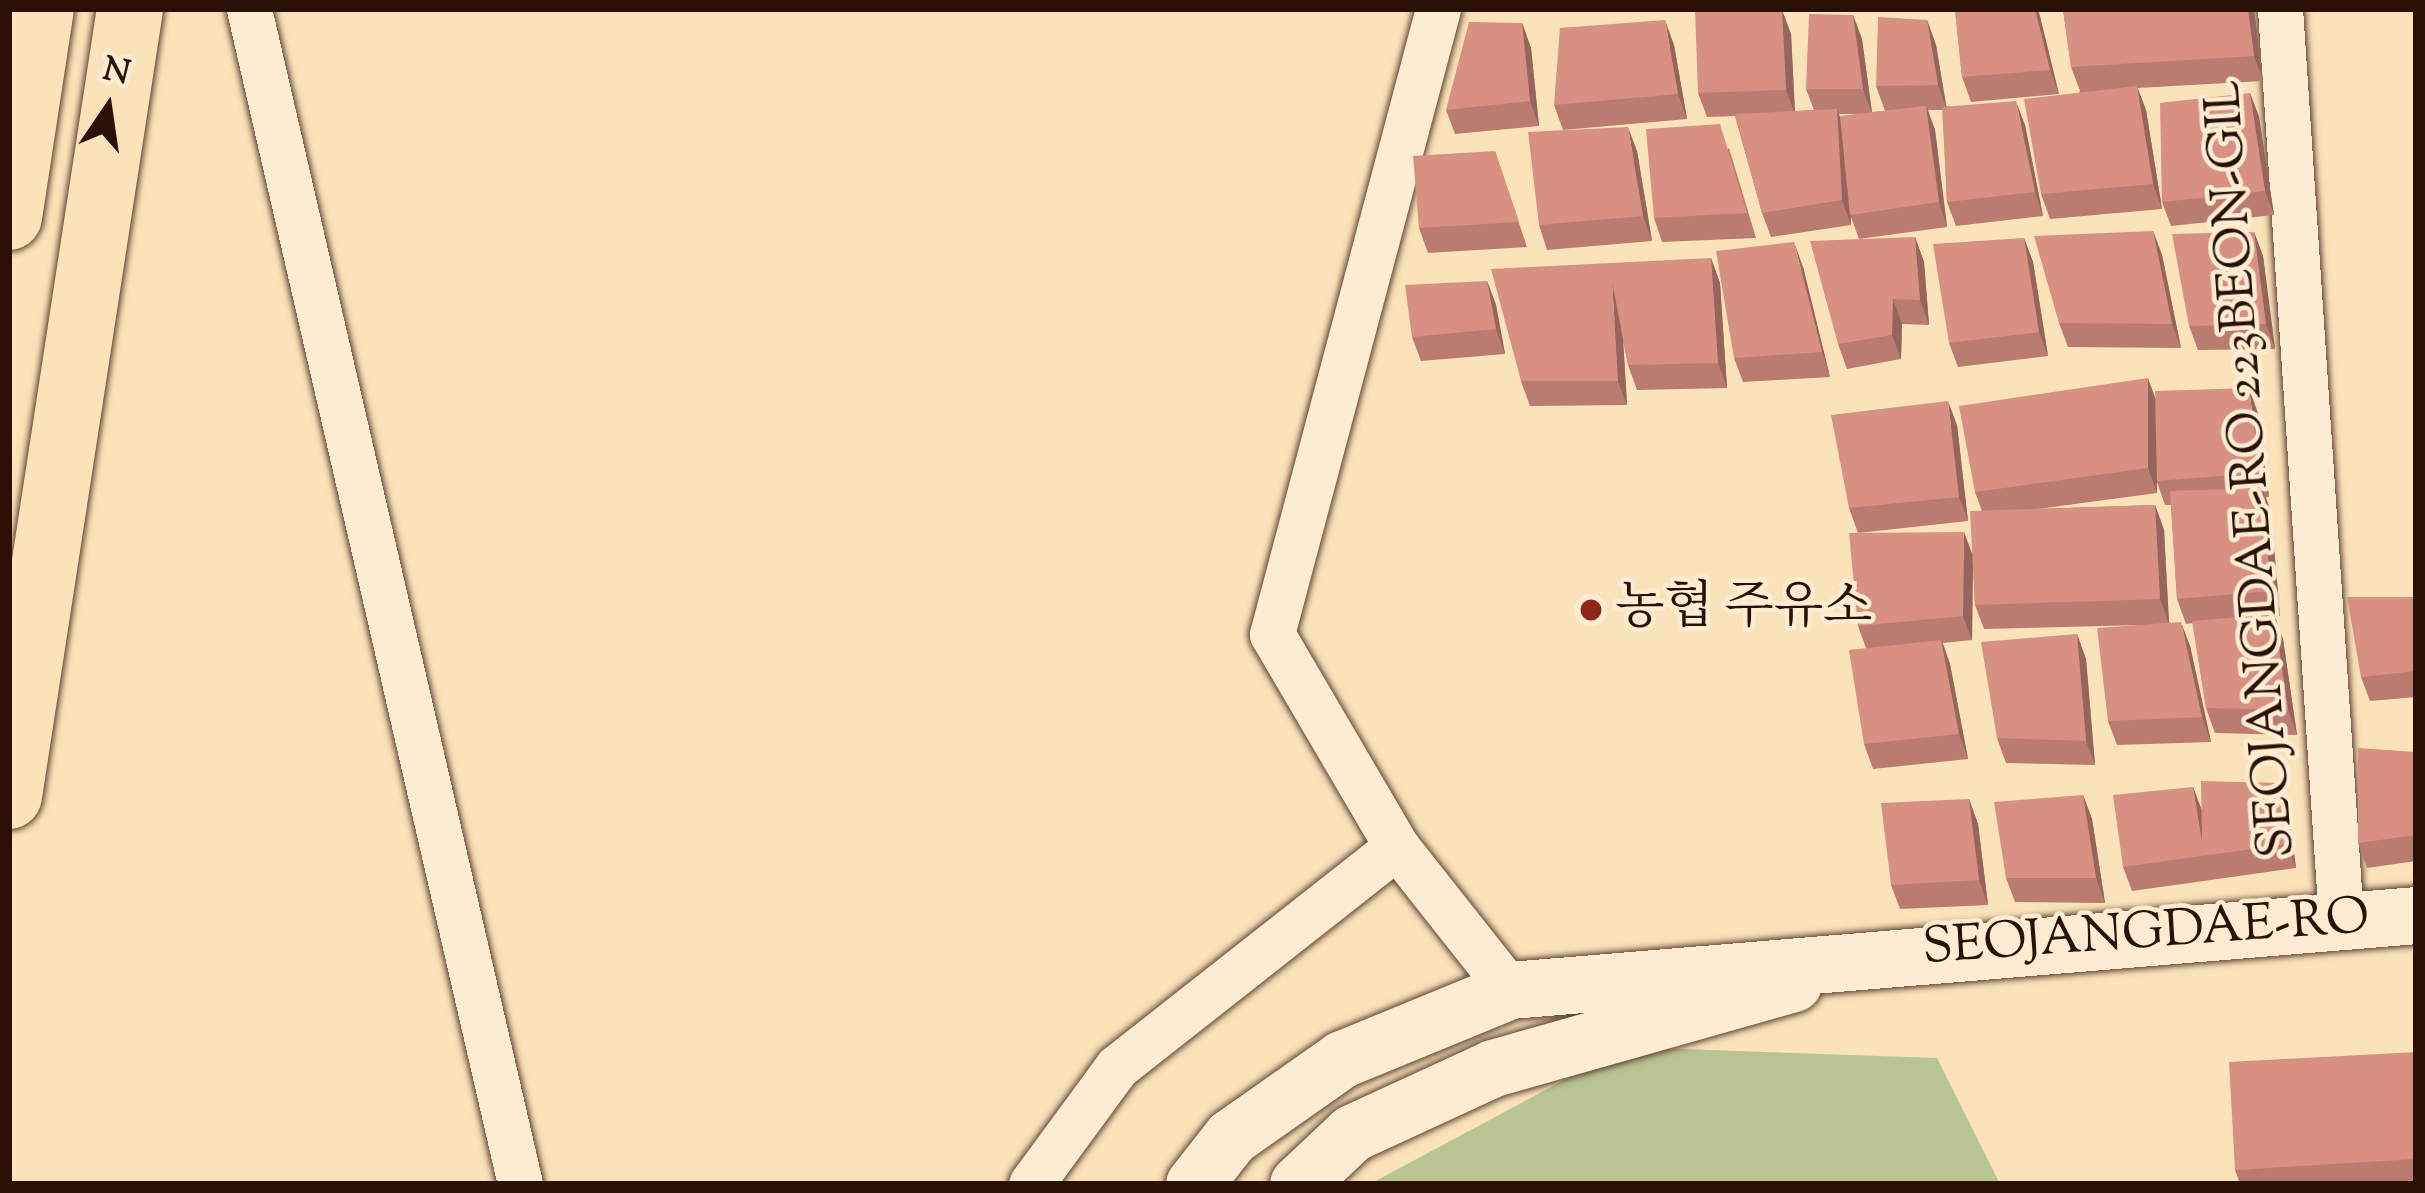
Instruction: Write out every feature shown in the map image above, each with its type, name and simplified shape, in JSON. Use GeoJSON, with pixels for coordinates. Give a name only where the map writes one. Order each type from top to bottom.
{"type":"FeatureCollection","features":[{"type":"Feature","properties":{"kind":"highway"},"geometry":{"type":"LineString","coordinates":[[9,217],[40,9]]}},
{"type":"Feature","properties":{"kind":"highway"},"geometry":{"type":"LineString","coordinates":[[9,796],[130,9]]}},
{"type":"Feature","properties":{"kind":"street"},"geometry":{"type":"LineString","coordinates":[[248,9],[520,1184]]}},
{"type":"Feature","properties":{"kind":"street"},"geometry":{"type":"LineString","coordinates":[[1438,9],[1272,634],[1397,847],[1510,990]]}},
{"type":"Feature","properties":{"kind":"street","name":"SEOJANGDAE-RO 223BEON-GIL"},"geometry":{"type":"LineString","coordinates":[[2280,9],[2341,921]]}},
{"type":"Feature","properties":{"kind":"street"},"geometry":{"type":"LineString","coordinates":[[1030,1184],[1117,1066],[1397,847]]}},
{"type":"Feature","properties":{"kind":"street","name":"SEOJANGDAE-RO"},"geometry":{"type":"LineString","coordinates":[[1194,1184],[1232,1138],[1342,1059],[1510,990],[1877,955],[2416,915]]}},
{"type":"Feature","properties":{"kind":"street","name":"SEOJANGDAE-RO"},"geometry":{"type":"LineString","coordinates":[[1298,1184],[1352,1133],[1493,1069],[1877,955]]}},
{"type":"Feature","properties":{"kind":"green space"},"geometry":{"type":"Polygon","coordinates":[[[1626,1047],[1937,1058],[2000,1184],[1370,1184],[1626,1047]]]}},
{"type":"Feature","properties":{"kind":"building"},"geometry":{"type":"Polygon","coordinates":[[[1695,9],[1782,10],[1786,90],[1698,93],[1695,9]]]}},
{"type":"Feature","properties":{"kind":"building"},"geometry":{"type":"Polygon","coordinates":[[[1955,9],[2035,9],[2050,70],[1962,77],[1955,9]]]}},
{"type":"Feature","properties":{"kind":"building"},"geometry":{"type":"Polygon","coordinates":[[[2063,9],[2248,9],[2254,56],[2071,67],[2063,9]]]}},
{"type":"Feature","properties":{"kind":"building"},"geometry":{"type":"Polygon","coordinates":[[[1809,14],[1853,15],[1863,89],[1806,89],[1809,14]]]}},
{"type":"Feature","properties":{"kind":"building"},"geometry":{"type":"Polygon","coordinates":[[[1878,17],[1927,20],[1938,85],[1876,86],[1878,17]]]}},
{"type":"Feature","properties":{"kind":"building"},"geometry":{"type":"Polygon","coordinates":[[[1665,20],[1678,94],[1554,105],[1560,28],[1665,20]]]}},
{"type":"Feature","properties":{"kind":"building"},"geometry":{"type":"Polygon","coordinates":[[[1469,22],[1522,23],[1530,101],[1446,110],[1469,22]]]}},
{"type":"Feature","properties":{"kind":"building"},"geometry":{"type":"Polygon","coordinates":[[[2137,86],[2153,184],[2041,194],[2024,99],[2137,86]]]}},
{"type":"Feature","properties":{"kind":"building"},"geometry":{"type":"Polygon","coordinates":[[[2250,93],[2265,191],[2162,202],[2160,103],[2250,93]]]}},
{"type":"Feature","properties":{"kind":"building"},"geometry":{"type":"Polygon","coordinates":[[[2016,101],[2035,192],[1947,202],[1942,107],[2016,101]]]}},
{"type":"Feature","properties":{"kind":"building"},"geometry":{"type":"Polygon","coordinates":[[[1926,106],[1939,202],[1850,215],[1840,116],[1926,106]]]}},
{"type":"Feature","properties":{"kind":"building"},"geometry":{"type":"Polygon","coordinates":[[[1837,109],[1842,200],[1762,213],[1735,114],[1837,109]]]}},
{"type":"Feature","properties":{"kind":"building"},"geometry":{"type":"Polygon","coordinates":[[[1720,124],[1747,213],[1654,218],[1646,129],[1720,124]]]}},
{"type":"Feature","properties":{"kind":"building"},"geometry":{"type":"Polygon","coordinates":[[[1628,127],[1643,216],[1539,225],[1528,132],[1628,127]]]}},
{"type":"Feature","properties":{"kind":"building"},"geometry":{"type":"Polygon","coordinates":[[[1495,151],[1519,222],[1419,228],[1413,156],[1495,151]]]}},
{"type":"Feature","properties":{"kind":"building"},"geometry":{"type":"Polygon","coordinates":[[[2153,231],[2172,324],[2059,323],[2034,236],[2153,231]]]}},
{"type":"Feature","properties":{"kind":"building"},"geometry":{"type":"Polygon","coordinates":[[[2254,232],[2266,324],[2189,326],[2172,234],[2254,232]]]}},
{"type":"Feature","properties":{"kind":"building"},"geometry":{"type":"Polygon","coordinates":[[[1915,237],[1920,300],[1893,299],[1892,335],[1838,344],[1810,241],[1915,237]]]}},
{"type":"Feature","properties":{"kind":"building"},"geometry":{"type":"Polygon","coordinates":[[[2024,238],[2039,332],[1949,343],[1933,244],[2024,238]]]}},
{"type":"Feature","properties":{"kind":"building"},"geometry":{"type":"Polygon","coordinates":[[[1794,242],[1822,352],[1734,358],[1716,251],[1794,242]]]}},
{"type":"Feature","properties":{"kind":"building"},"geometry":{"type":"Polygon","coordinates":[[[1711,258],[1718,363],[1628,365],[1612,281],[1618,381],[1521,381],[1491,269],[1711,258]]]}},
{"type":"Feature","properties":{"kind":"building"},"geometry":{"type":"Polygon","coordinates":[[[1487,281],[1496,329],[1412,337],[1405,285],[1487,281]]]}},
{"type":"Feature","properties":{"kind":"building"},"geometry":{"type":"Polygon","coordinates":[[[2148,378],[2148,468],[1975,492],[1959,406],[2148,378]]]}},
{"type":"Feature","properties":{"kind":"building"},"geometry":{"type":"Polygon","coordinates":[[[2249,388],[2260,473],[2157,481],[2155,391],[2249,388]]]}},
{"type":"Feature","properties":{"kind":"building"},"geometry":{"type":"Polygon","coordinates":[[[1948,401],[1959,497],[1849,508],[1831,415],[1948,401]]]}},
{"type":"Feature","properties":{"kind":"building"},"geometry":{"type":"Polygon","coordinates":[[[2262,488],[2271,591],[2177,599],[2170,491],[2262,488]]]}},
{"type":"Feature","properties":{"kind":"building"},"geometry":{"type":"Polygon","coordinates":[[[2155,505],[2160,599],[1975,605],[1970,511],[2155,505]]]}},
{"type":"Feature","properties":{"kind":"building"},"geometry":{"type":"Polygon","coordinates":[[[1964,532],[1963,616],[1858,626],[1849,533],[1964,532]]]}},
{"type":"Feature","properties":{"kind":"building"},"geometry":{"type":"Polygon","coordinates":[[[2347,597],[2416,597],[2416,671],[2361,677],[2347,597]]]}},
{"type":"Feature","properties":{"kind":"building"},"geometry":{"type":"Polygon","coordinates":[[[2274,614],[2288,710],[2206,708],[2192,621],[2274,614]]]}},
{"type":"Feature","properties":{"kind":"building"},"geometry":{"type":"Polygon","coordinates":[[[2181,622],[2202,717],[2108,721],[2097,628],[2181,622]]]}},
{"type":"Feature","properties":{"kind":"building"},"geometry":{"type":"Polygon","coordinates":[[[2077,634],[2086,741],[1997,738],[1981,642],[2077,634]]]}},
{"type":"Feature","properties":{"kind":"building"},"geometry":{"type":"Polygon","coordinates":[[[1941,640],[1959,734],[1864,744],[1849,650],[1941,640]]]}},
{"type":"Feature","properties":{"kind":"building"},"geometry":{"type":"Polygon","coordinates":[[[2358,748],[2416,752],[2416,835],[2358,843],[2358,748]]]}},
{"type":"Feature","properties":{"kind":"building"},"geometry":{"type":"Polygon","coordinates":[[[2201,781],[2279,783],[2287,844],[2123,867],[2113,795],[2193,787],[2202,842],[2201,781]]]}},
{"type":"Feature","properties":{"kind":"building"},"geometry":{"type":"Polygon","coordinates":[[[2083,795],[2096,878],[2006,878],[1994,802],[2083,795]]]}},
{"type":"Feature","properties":{"kind":"building"},"geometry":{"type":"Polygon","coordinates":[[[1969,799],[1979,880],[1891,885],[1881,803],[1969,799]]]}},
{"type":"Feature","properties":{"kind":"building"},"geometry":{"type":"Polygon","coordinates":[[[2416,1052],[2416,1159],[2235,1170],[2229,1062],[2416,1052]]]}},
{"type":"Feature","properties":{"kind":"place","name":"농협 주유소"},"geometry":{"type":"Point","coordinates":[1591,610]}}]}
